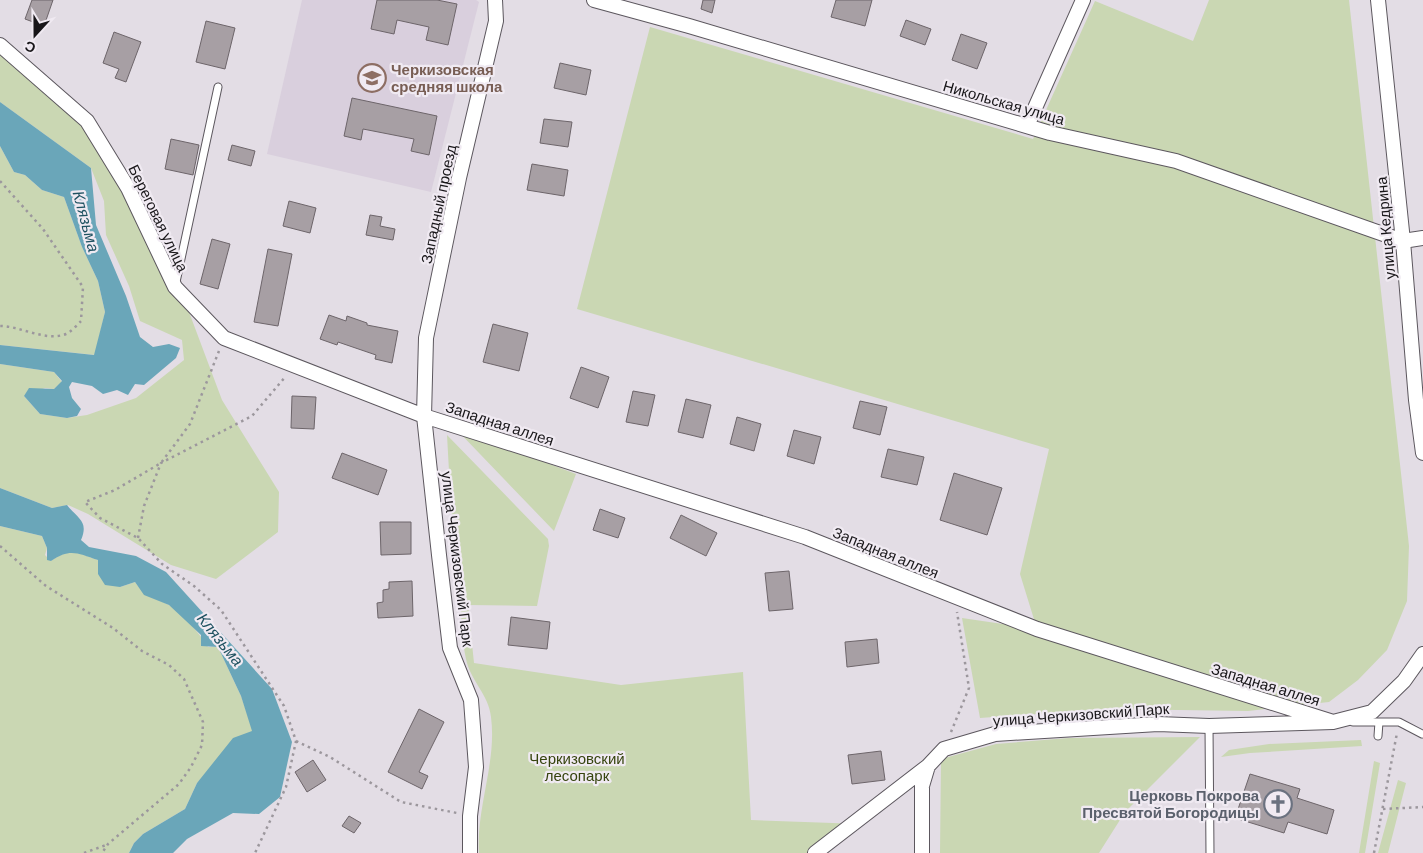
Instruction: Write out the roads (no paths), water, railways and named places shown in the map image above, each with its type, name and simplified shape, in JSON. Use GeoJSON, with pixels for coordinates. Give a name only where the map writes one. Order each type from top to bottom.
{"type":"FeatureCollection","features":[{"type":"Feature","properties":{"kind":"street","name":"Западный проезд"},"geometry":{"type":"LineString","coordinates":[[424,416],[426,338],[459,178],[496,21],[495,0]]}},
{"type":"Feature","properties":{"kind":"street","name":"Никольская улица"},"geometry":{"type":"LineString","coordinates":[[594,0],[689,26],[1027,126],[1176,161],[1403,241]]}},
{"type":"Feature","properties":{"kind":"street"},"geometry":{"type":"LineString","coordinates":[[1027,126],[1084,0]]}},
{"type":"Feature","properties":{"kind":"street","name":"улица Кедрина"},"geometry":{"type":"LineString","coordinates":[[1378,0],[1403,241],[1416,400],[1423,453]]}},
{"type":"Feature","properties":{"kind":"street","name":"Береговая улица"},"geometry":{"type":"LineString","coordinates":[[0,45],[87,120],[128,188],[174,287],[224,338],[424,416]]}},
{"type":"Feature","properties":{"kind":"street"},"geometry":{"type":"LineString","coordinates":[[1403,241],[1423,238]]}},
{"type":"Feature","properties":{"kind":"street","name":"Западная аллея"},"geometry":{"type":"LineString","coordinates":[[424,416],[805,537],[1037,629],[1333,722]]}},
{"type":"Feature","properties":{"kind":"street","name":"улица Черкизовский Парк"},"geometry":{"type":"LineString","coordinates":[[424,416],[450,648],[471,700],[476,767],[470,816],[470,853]]}},
{"type":"Feature","properties":{"kind":"street"},"geometry":{"type":"LineString","coordinates":[[1333,722],[1372,712],[1404,682],[1423,654]]}},
{"type":"Feature","properties":{"kind":"street","name":"улица Черкизовский Парк"},"geometry":{"type":"LineString","coordinates":[[928,766],[944,749],[995,734],[1158,724],[1209,726],[1333,722]]}},
{"type":"Feature","properties":{"kind":"street"},"geometry":{"type":"LineString","coordinates":[[815,853],[928,766]]}},
{"type":"Feature","properties":{"kind":"street"},"geometry":{"type":"LineString","coordinates":[[922,853],[922,786],[928,766]]}},
{"type":"Feature","properties":{"kind":"lane"},"geometry":{"type":"LineString","coordinates":[[174,287],[218,87]]}},
{"type":"Feature","properties":{"kind":"lane"},"geometry":{"type":"LineString","coordinates":[[1333,722],[1399,722],[1422,734]]}},
{"type":"Feature","properties":{"kind":"lane"},"geometry":{"type":"LineString","coordinates":[[1378,736],[1379,722]]}},
{"type":"Feature","properties":{"kind":"lane"},"geometry":{"type":"LineString","coordinates":[[1209,726],[1210,853]]}},
{"type":"Feature","properties":{"kind":"water","name":"Клязьма"},"geometry":{"type":"Polygon","coordinates":[[[0,102],[91,168],[96,225],[126,296],[140,337],[153,347],[169,344],[180,348],[176,358],[144,385],[135,384],[128,395],[117,390],[103,394],[92,386],[72,382],[69,387],[72,398],[81,409],[77,416],[67,418],[40,414],[24,396],[29,388],[54,389],[62,381],[54,372],[0,364],[0,345],[94,355],[105,312],[98,281],[82,247],[64,197],[42,190],[25,175],[14,172],[0,146],[0,102]]]}},
{"type":"Feature","properties":{"kind":"water","name":"Клязьма"},"geometry":{"type":"Polygon","coordinates":[[[0,488],[52,508],[67,505],[83,524],[81,540],[89,547],[136,556],[166,572],[272,689],[292,742],[280,797],[259,814],[233,813],[187,839],[173,853],[129,853],[134,843],[143,834],[185,809],[197,783],[233,738],[252,731],[241,696],[218,647],[201,646],[201,635],[169,605],[144,595],[135,582],[120,587],[105,585],[98,574],[98,560],[84,555],[69,553],[63,554],[51,561],[47,560],[47,548],[42,536],[0,526],[0,488]]]}},
{"type":"Feature","properties":{"kind":"place","name":"Черкизовская средняя школа"},"geometry":{"type":"Point","coordinates":[372,78]}},
{"type":"Feature","properties":{"kind":"place","name":"Церковь Покрова Пресвятой Богородицы"},"geometry":{"type":"Point","coordinates":[1278,804]}},
{"type":"Feature","properties":{"kind":"park label","name":"Черкизовский лесопарк"},"geometry":{"type":"Point","coordinates":[577,766]}}]}
